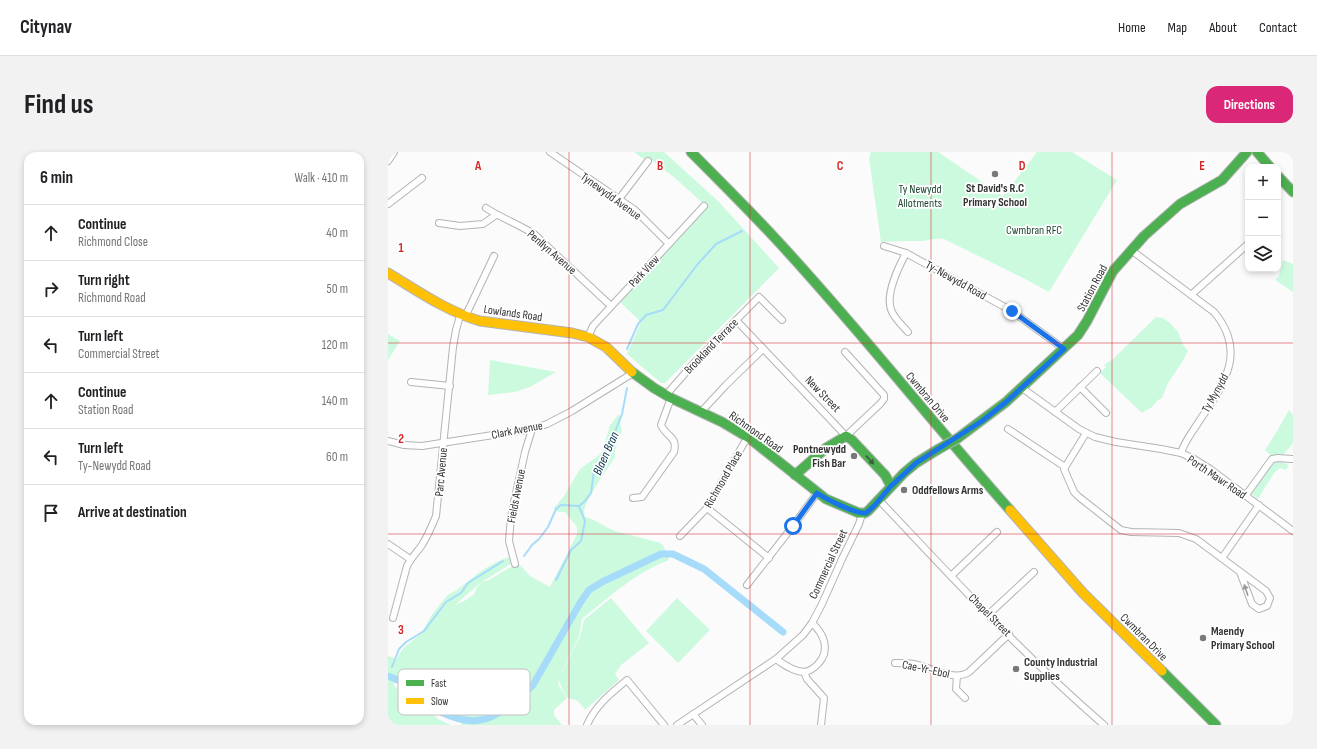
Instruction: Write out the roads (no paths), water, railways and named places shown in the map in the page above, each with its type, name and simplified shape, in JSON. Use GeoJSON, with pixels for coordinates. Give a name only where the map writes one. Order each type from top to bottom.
{"type":"FeatureCollection","features":[{"type":"Feature","properties":{"kind":"street"},"geometry":{"type":"LineString","coordinates":[[388,161],[394,152]]}},
{"type":"Feature","properties":{"kind":"street","name":"Tynewydd Avenue"},"geometry":{"type":"LineString","coordinates":[[550,152],[635,210],[669,244]]}},
{"type":"Feature","properties":{"kind":"street"},"geometry":{"type":"LineString","coordinates":[[558,158],[563,152]]}},
{"type":"Feature","properties":{"kind":"street","name":"Cwmbran Drive"},"geometry":{"type":"LineString","coordinates":[[691,152],[774,237],[836,307],[965,460],[1084,593],[1216,725]]}},
{"type":"Feature","properties":{"kind":"street","name":"Station Road"},"geometry":{"type":"LineString","coordinates":[[891,486],[916,463],[958,438],[982,421],[1022,388],[1064,349],[1083,329],[1108,279],[1131,250],[1180,204],[1222,180],[1247,152]]}},
{"type":"Feature","properties":{"kind":"street"},"geometry":{"type":"LineString","coordinates":[[1257,152],[1267,164]]}},
{"type":"Feature","properties":{"kind":"street"},"geometry":{"type":"LineString","coordinates":[[619,199],[648,162]]}},
{"type":"Feature","properties":{"kind":"street"},"geometry":{"type":"LineString","coordinates":[[388,204],[422,178]]}},
{"type":"Feature","properties":{"kind":"street"},"geometry":{"type":"LineString","coordinates":[[1281,179],[1293,192]]}},
{"type":"Feature","properties":{"kind":"street","name":"Park View"},"geometry":{"type":"LineString","coordinates":[[588,337],[593,326],[704,206]]}},
{"type":"Feature","properties":{"kind":"street","name":"Penllyn Avenue"},"geometry":{"type":"LineString","coordinates":[[486,208],[496,215],[521,226],[534,234],[612,306]]}},
{"type":"Feature","properties":{"kind":"street"},"geometry":{"type":"LineString","coordinates":[[440,223],[460,226],[483,224],[496,215]]}},
{"type":"Feature","properties":{"kind":"street","name":"Ty-Newydd Road"},"geometry":{"type":"LineString","coordinates":[[884,246],[906,253],[1012,311],[1064,349]]}},
{"type":"Feature","properties":{"kind":"street"},"geometry":{"type":"LineString","coordinates":[[1191,295],[1245,247]]}},
{"type":"Feature","properties":{"kind":"street","name":"Ty Mynydd"},"geometry":{"type":"LineString","coordinates":[[1131,250],[1214,312],[1224,324],[1230,340],[1230,357],[1227,375],[1224,382],[1188,439],[1181,454]]}},
{"type":"Feature","properties":{"kind":"street"},"geometry":{"type":"LineString","coordinates":[[906,253],[894,278],[890,302],[892,313],[908,332]]}},
{"type":"Feature","properties":{"kind":"street","name":"Parc Avenue"},"geometry":{"type":"LineString","coordinates":[[393,618],[410,558],[421,546],[431,529],[436,516],[456,330],[494,256]]}},
{"type":"Feature","properties":{"kind":"street","name":"Lowlands Road"},"geometry":{"type":"LineString","coordinates":[[388,273],[439,305],[463,316],[480,321],[572,333],[588,337],[606,347],[634,372]]}},
{"type":"Feature","properties":{"kind":"street","name":"Brookland Terrace"},"geometry":{"type":"LineString","coordinates":[[633,498],[642,497],[674,452],[674,441],[662,429],[661,425],[668,397],[694,363],[759,297],[782,320]]}},
{"type":"Feature","properties":{"kind":"street","name":"New Street"},"geometry":{"type":"LineString","coordinates":[[736,320],[884,475],[891,486]]}},
{"type":"Feature","properties":{"kind":"street"},"geometry":{"type":"LineString","coordinates":[[701,412],[763,349]]}},
{"type":"Feature","properties":{"kind":"street"},"geometry":{"type":"LineString","coordinates":[[795,475],[840,438],[846,436],[880,404],[884,398],[882,393],[845,352]]}},
{"type":"Feature","properties":{"kind":"street"},"geometry":{"type":"LineString","coordinates":[[1055,412],[1097,371]]}},
{"type":"Feature","properties":{"kind":"street","name":"Richmond Road"},"geometry":{"type":"LineString","coordinates":[[634,372],[668,397],[722,422],[749,438],[826,499],[862,514]]}},
{"type":"Feature","properties":{"kind":"street","name":"Clark Avenue"},"geometry":{"type":"LineString","coordinates":[[388,441],[404,445],[422,446],[532,430],[556,420],[634,372]]}},
{"type":"Feature","properties":{"kind":"street"},"geometry":{"type":"LineString","coordinates":[[411,382],[450,386]]}},
{"type":"Feature","properties":{"kind":"street"},"geometry":{"type":"LineString","coordinates":[[1080,387],[1106,413]]}},
{"type":"Feature","properties":{"kind":"street","name":"Porth Mawr Road"},"geometry":{"type":"LineString","coordinates":[[1022,388],[1086,434],[1102,440],[1161,449],[1181,454],[1199,461],[1293,531]]}},
{"type":"Feature","properties":{"kind":"street"},"geometry":{"type":"LineString","coordinates":[[1008,429],[1064,467]]}},
{"type":"Feature","properties":{"kind":"street","name":"Fields Avenue"},"geometry":{"type":"LineString","coordinates":[[515,564],[509,541],[511,516],[525,452],[532,430]]}},
{"type":"Feature","properties":{"kind":"street"},"geometry":{"type":"LineString","coordinates":[[1086,434],[1064,467],[1065,473],[1074,492],[1079,497],[1121,530],[1132,532],[1169,532],[1187,535],[1204,544],[1268,592],[1270,598],[1267,606],[1259,608],[1252,604],[1240,572]]}},
{"type":"Feature","properties":{"kind":"street","name":"Richmond Place"},"geometry":{"type":"LineString","coordinates":[[680,536],[707,508],[736,456],[749,438]]}},
{"type":"Feature","properties":{"kind":"street"},"geometry":{"type":"LineString","coordinates":[[1246,495],[1272,459],[1292,459]]}},
{"type":"Feature","properties":{"kind":"street"},"geometry":{"type":"LineString","coordinates":[[862,514],[868,511],[891,486]]}},
{"type":"Feature","properties":{"kind":"street"},"geometry":{"type":"LineString","coordinates":[[747,585],[817,493]]}},
{"type":"Feature","properties":{"kind":"street","name":"Chapel Street"},"geometry":{"type":"LineString","coordinates":[[879,500],[951,576],[1066,691],[1104,725]]}},
{"type":"Feature","properties":{"kind":"street"},"geometry":{"type":"LineString","coordinates":[[1222,558],[1259,505]]}},
{"type":"Feature","properties":{"kind":"street"},"geometry":{"type":"LineString","coordinates":[[707,508],[768,558]]}},
{"type":"Feature","properties":{"kind":"street","name":"Commercial Street"},"geometry":{"type":"LineString","coordinates":[[677,725],[776,660],[798,640],[812,623],[822,604],[860,524],[862,514]]}},
{"type":"Feature","properties":{"kind":"street"},"geometry":{"type":"LineString","coordinates":[[951,576],[997,532]]}},
{"type":"Feature","properties":{"kind":"street"},"geometry":{"type":"LineString","coordinates":[[388,544],[410,558]]}},
{"type":"Feature","properties":{"kind":"street"},"geometry":{"type":"LineString","coordinates":[[989,614],[1034,572]]}},
{"type":"Feature","properties":{"kind":"street"},"geometry":{"type":"LineString","coordinates":[[776,660],[790,668],[804,672],[816,666],[823,658],[825,641],[820,631],[812,623]]}},
{"type":"Feature","properties":{"kind":"street","name":"Cae-Yr-Ebol"},"geometry":{"type":"LineString","coordinates":[[895,663],[915,664],[957,676],[962,675],[969,672],[1009,634]]}},
{"type":"Feature","properties":{"kind":"street"},"geometry":{"type":"LineString","coordinates":[[804,672],[807,680],[824,698],[821,725]]}},
{"type":"Feature","properties":{"kind":"street","name":"Cae-Yr-Ebol"},"geometry":{"type":"LineString","coordinates":[[957,676],[956,689],[965,698]]}},
{"type":"Feature","properties":{"kind":"street"},"geometry":{"type":"LineString","coordinates":[[587,725],[590,718],[605,699],[626,680],[664,725]]}},
{"type":"Feature","properties":{"kind":"street"},"geometry":{"type":"LineString","coordinates":[[693,714],[702,725]]}},
{"type":"Feature","properties":{"kind":"waterway","name":"Blaen Bran"},"geometry":{"type":"LineString","coordinates":[[627,349],[638,324],[646,315],[663,310],[697,265],[716,244],[742,231]]}},
{"type":"Feature","properties":{"kind":"waterway","name":"Blaen Bran"},"geometry":{"type":"LineString","coordinates":[[524,556],[548,527],[556,509],[561,505],[579,506],[591,493],[594,471],[600,465],[606,454],[606,449],[615,432],[622,414],[627,388]]}},
{"type":"Feature","properties":{"kind":"waterway"},"geometry":{"type":"LineString","coordinates":[[556,580],[571,550],[581,541],[585,521],[579,506]]}},
{"type":"Feature","properties":{"kind":"waterway"},"geometry":{"type":"LineString","coordinates":[[530,688],[589,590],[602,582],[661,554],[673,554],[704,569],[783,632]]}},
{"type":"Feature","properties":{"kind":"waterway","name":"Blaen Bran"},"geometry":{"type":"LineString","coordinates":[[392,667],[399,649],[406,642],[424,631],[446,602],[461,593],[468,583],[503,561]]}},
{"type":"Feature","properties":{"kind":"waterway"},"geometry":{"type":"LineString","coordinates":[[388,676],[398,680]]}},
{"type":"Feature","properties":{"kind":"waterway"},"geometry":{"type":"LineString","coordinates":[[448,715],[469,721],[485,719],[495,715]]}},
{"type":"Feature","properties":{"kind":"place","name":"St David's R.C Primary School"},"geometry":{"type":"Point","coordinates":[995,174]}},
{"type":"Feature","properties":{"kind":"place","name":"Pontnewydd Fish Bar"},"geometry":{"type":"Point","coordinates":[854,456]}},
{"type":"Feature","properties":{"kind":"place","name":"Oddfellows Arms"},"geometry":{"type":"Point","coordinates":[904,490]}},
{"type":"Feature","properties":{"kind":"place","name":"Maendy Primary School"},"geometry":{"type":"Point","coordinates":[1203,638]}},
{"type":"Feature","properties":{"kind":"place","name":"County Industrial Supplies"},"geometry":{"type":"Point","coordinates":[1016,669]}},
{"type":"Feature","properties":{"kind":"park label","name":"Ty Newydd Allotments"},"geometry":{"type":"Point","coordinates":[920,196]}},
{"type":"Feature","properties":{"kind":"park label","name":"Cwmbran RFC"},"geometry":{"type":"Point","coordinates":[1034,230]}}]}
